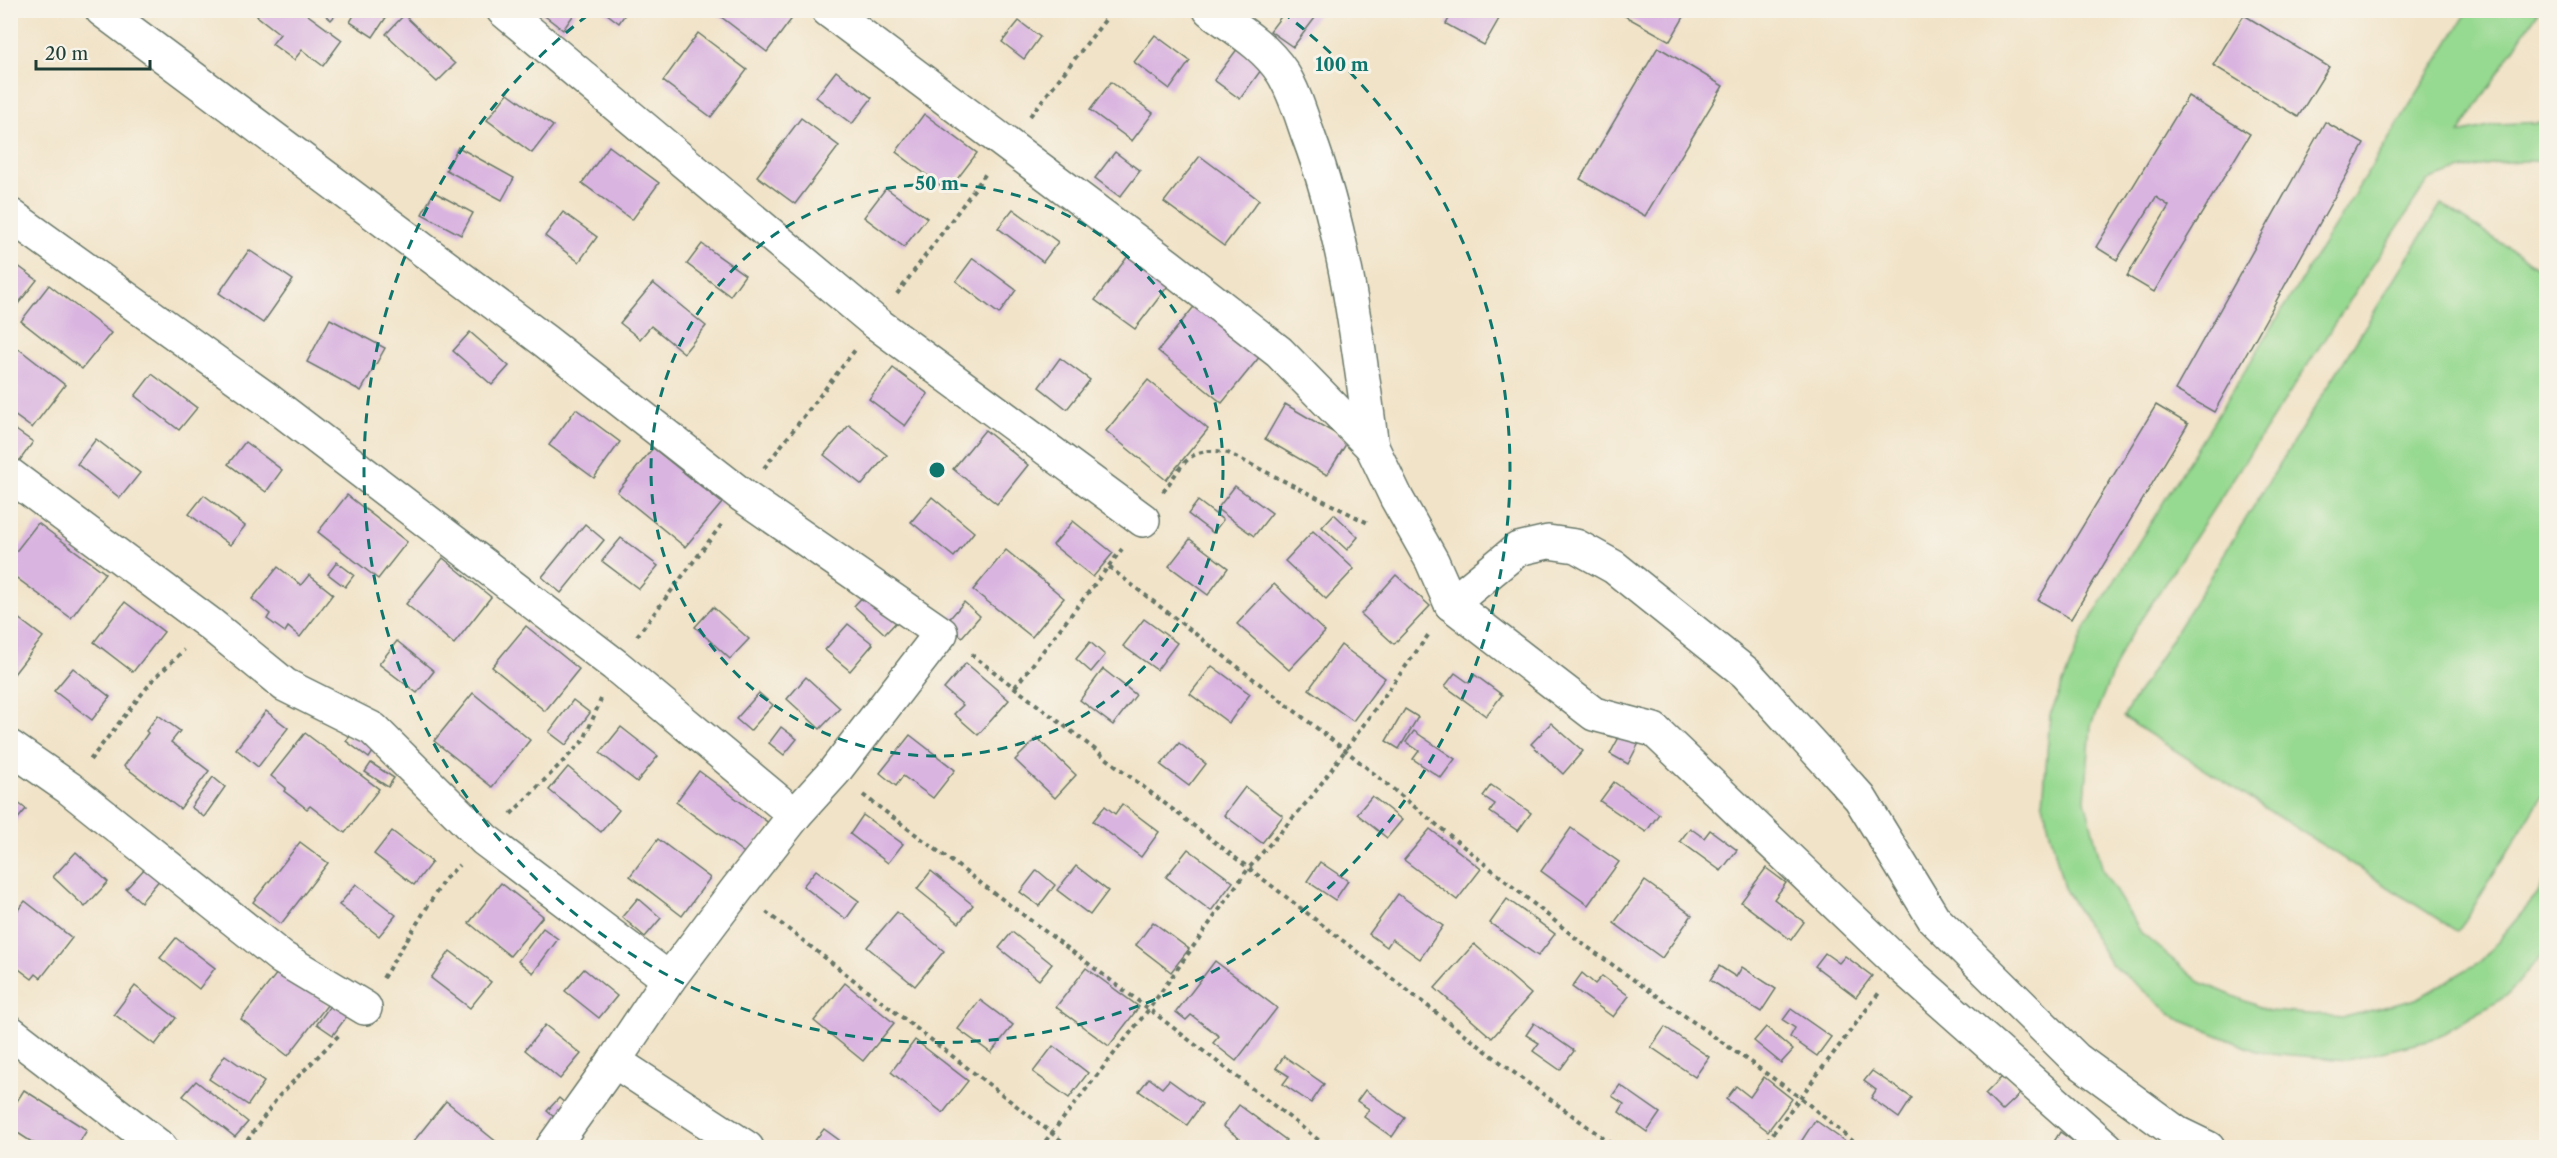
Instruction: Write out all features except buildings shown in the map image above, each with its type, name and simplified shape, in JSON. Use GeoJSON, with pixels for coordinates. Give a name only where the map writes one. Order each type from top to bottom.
{"type":"FeatureCollection","features":[{"type":"Feature","properties":{"kind":"street"},"geometry":{"type":"LineString","coordinates":[[102,10],[536,334],[743,496],[941,633],[834,772],[795,815],[669,979],[552,1148]]}},
{"type":"Feature","properties":{"kind":"street"},"geometry":{"type":"LineString","coordinates":[[503,10],[876,323],[1143,520]]}},
{"type":"Feature","properties":{"kind":"street"},"geometry":{"type":"LineString","coordinates":[[828,10],[1170,266],[1279,352],[1372,447],[1432,561],[1451,604],[1593,714],[1654,730],[1900,965],[2107,1148]]}},
{"type":"Feature","properties":{"kind":"street"},"geometry":{"type":"LineString","coordinates":[[1210,10],[1257,44],[1282,72],[1322,171],[1353,297],[1372,447]]}},
{"type":"Feature","properties":{"kind":"street"},"geometry":{"type":"LineString","coordinates":[[10,214],[268,400],[615,665],[795,815]]}},
{"type":"Feature","properties":{"kind":"street"},"geometry":{"type":"LineString","coordinates":[[10,475],[210,624],[285,685],[373,729],[485,840],[669,979]]}},
{"type":"Feature","properties":{"kind":"street"},"geometry":{"type":"LineString","coordinates":[[1451,604],[1518,549],[1548,542],[1576,546],[1614,567],[1746,673],[1860,798],[1934,919],[2076,1059],[2177,1133],[2208,1148]]}},
{"type":"Feature","properties":{"kind":"street"},"geometry":{"type":"LineString","coordinates":[[10,747],[69,788],[282,958],[365,1008]]}},
{"type":"Feature","properties":{"kind":"street"},"geometry":{"type":"LineString","coordinates":[[10,1032],[161,1148]]}},
{"type":"Feature","properties":{"kind":"street"},"geometry":{"type":"LineString","coordinates":[[614,1061],[747,1148]]}},
{"type":"Feature","properties":{"kind":"path"},"geometry":{"type":"LineString","coordinates":[[1016,687],[1109,567],[1185,460],[1201,451],[1214,449],[1228,453],[1368,523],[1418,538]]}},
{"type":"Feature","properties":{"kind":"path"},"geometry":{"type":"LineString","coordinates":[[1109,567],[1345,750],[1583,944],[1801,1098],[1861,1148]]}},
{"type":"Feature","properties":{"kind":"path"},"geometry":{"type":"LineString","coordinates":[[1041,1148],[1149,1009],[1248,868],[1313,795],[1451,604]]}},
{"type":"Feature","properties":{"kind":"path"},"geometry":{"type":"LineString","coordinates":[[69,788],[152,681],[210,624]]}},
{"type":"Feature","properties":{"kind":"path"},"geometry":{"type":"LineString","coordinates":[[941,633],[1016,687],[1521,1078],[1617,1148]]}},
{"type":"Feature","properties":{"kind":"path"},"geometry":{"type":"LineString","coordinates":[[834,772],[1149,1009],[1329,1148]]}},
{"type":"Feature","properties":{"kind":"path"},"geometry":{"type":"LineString","coordinates":[[737,889],[1071,1148]]}},
{"type":"Feature","properties":{"kind":"path"},"geometry":{"type":"LineString","coordinates":[[1762,1148],[1900,965]]}},
{"type":"Feature","properties":{"kind":"path"},"geometry":{"type":"LineString","coordinates":[[242,1148],[278,1097],[365,1008]]}},
{"type":"Feature","properties":{"kind":"green space"},"geometry":{"type":"Polygon","coordinates":[[[2534,10],[2538,12],[2459,133],[2498,124],[2546,122],[2546,162],[2516,161],[2486,165],[2428,181],[2123,647],[2091,725],[2085,800],[2103,871],[2142,934],[2200,982],[2269,1011],[2344,1017],[2417,999],[2481,961],[2537,895],[2546,879],[2546,949],[2508,995],[2432,1040],[2347,1060],[2259,1052],[2178,1019],[2110,963],[2064,888],[2043,804],[2050,715],[2086,627],[2468,11],[2534,10]]]}},
{"type":"Feature","properties":{"kind":"green space"},"geometry":{"type":"Polygon","coordinates":[[[2441,204],[2546,272],[2546,790],[2458,932],[2123,717],[2441,204]]]}}]}
